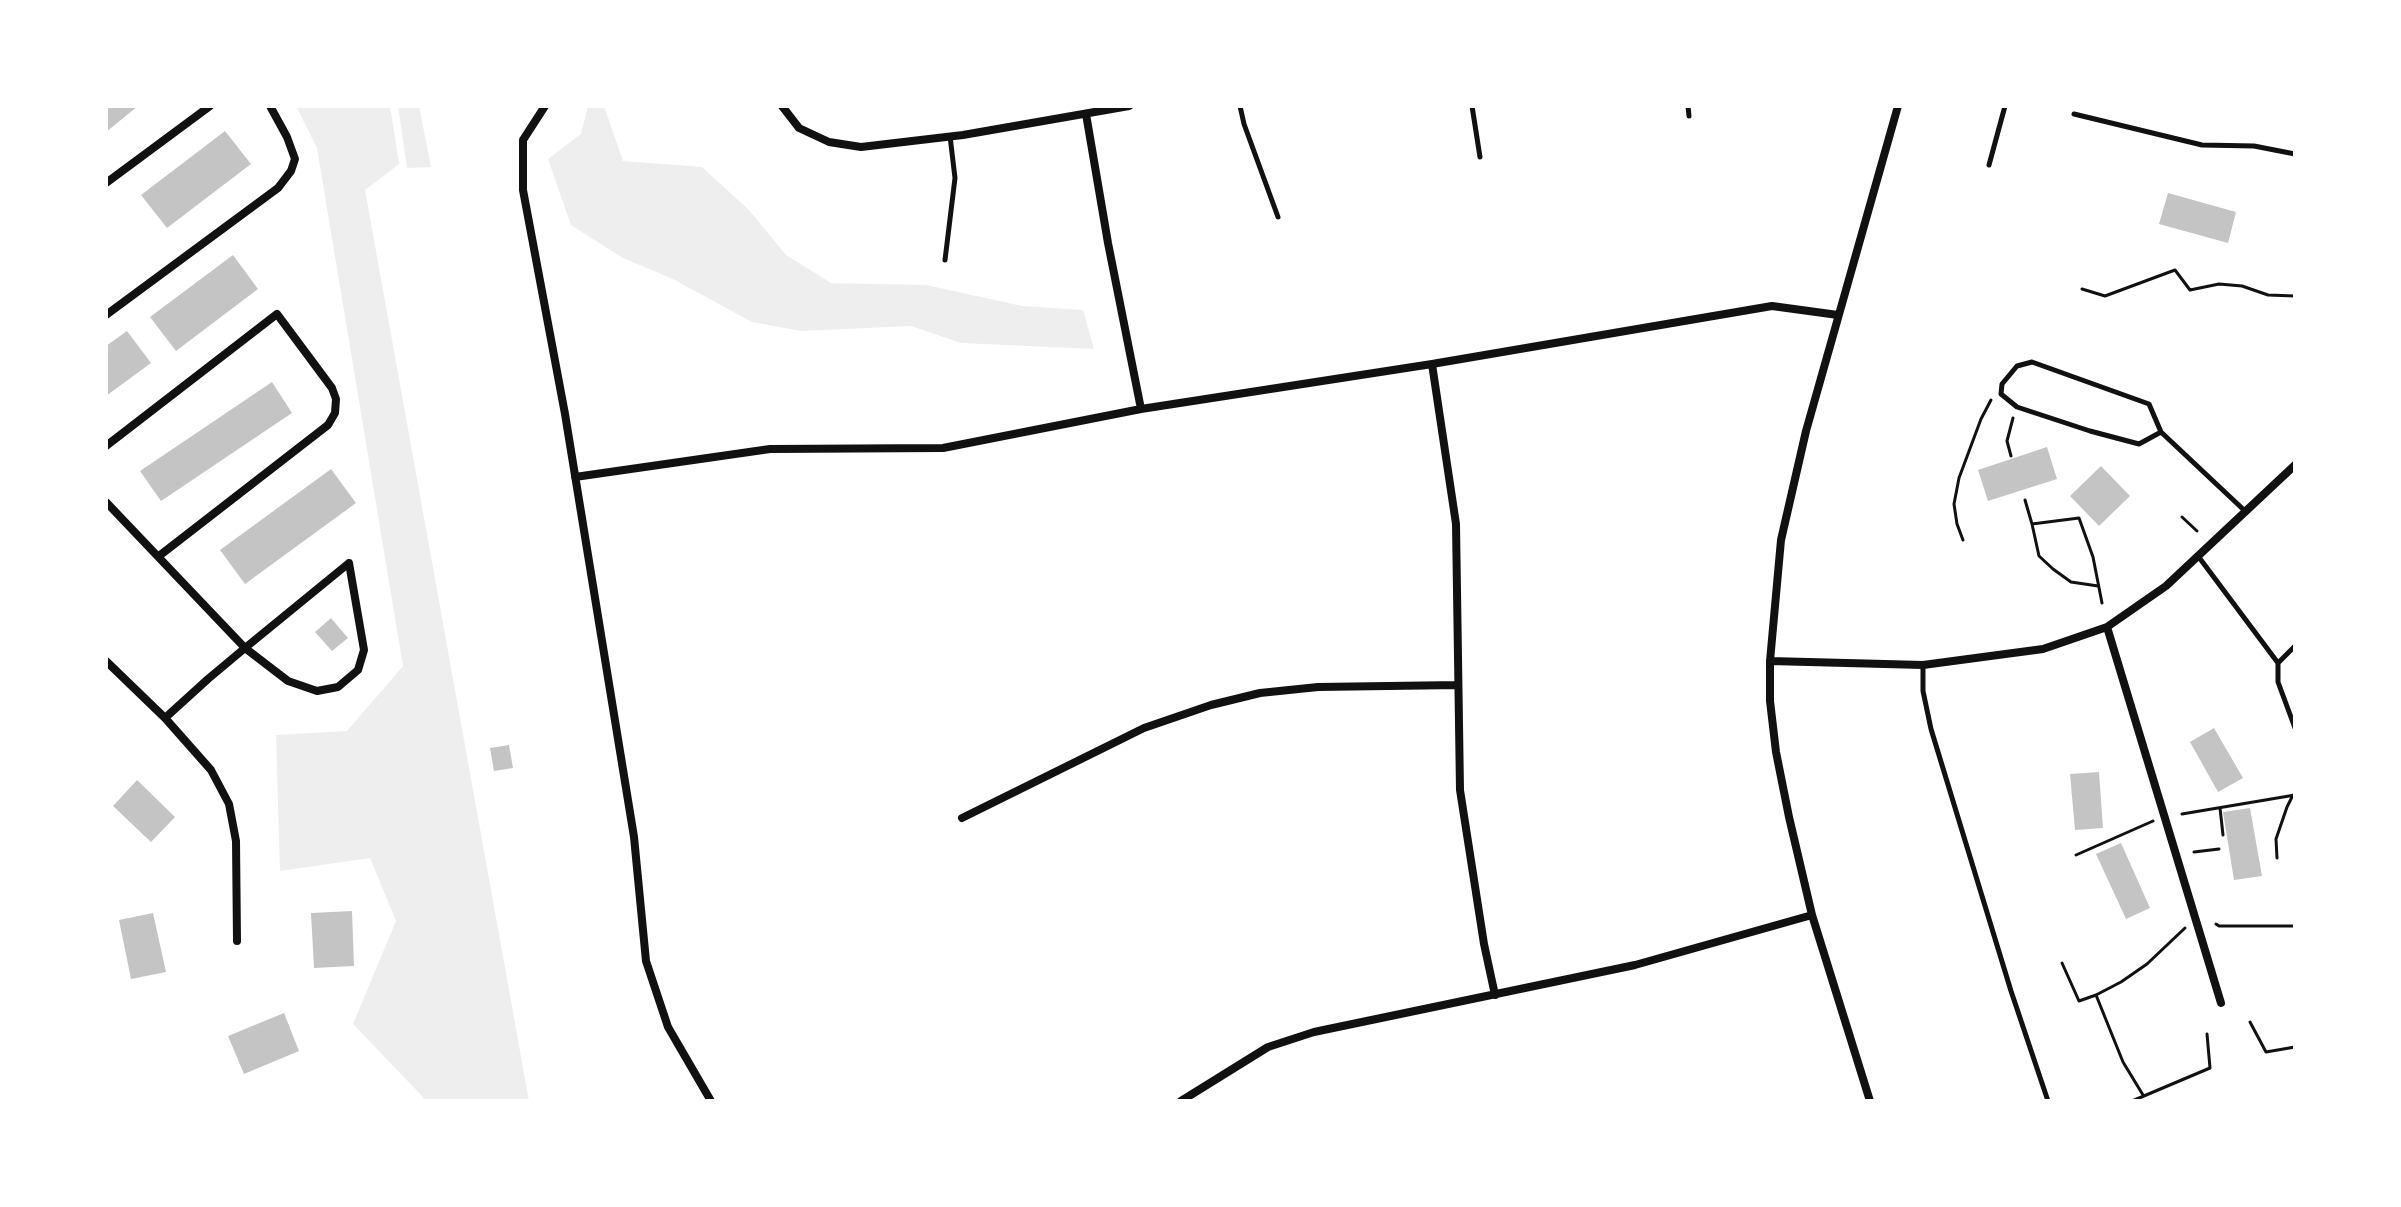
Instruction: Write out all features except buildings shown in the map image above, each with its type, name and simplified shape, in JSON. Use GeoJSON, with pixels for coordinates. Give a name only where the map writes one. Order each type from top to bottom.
{"type":"FeatureCollection","features":[{"type":"Feature","properties":{"kind":"street"},"geometry":{"type":"LineString","coordinates":[[106,183],[210,106]]}},
{"type":"Feature","properties":{"kind":"street"},"geometry":{"type":"LineString","coordinates":[[106,315],[285,180],[295,159],[270,106]]}},
{"type":"Feature","properties":{"kind":"street"},"geometry":{"type":"LineString","coordinates":[[545,106],[523,140],[523,190],[575,477],[634,837],[646,961],[668,1027],[711,1101]]}},
{"type":"Feature","properties":{"kind":"street"},"geometry":{"type":"LineString","coordinates":[[782,106],[799,128],[829,142],[861,147],[950,136],[1129,106]]}},
{"type":"Feature","properties":{"kind":"street"},"geometry":{"type":"LineString","coordinates":[[1870,1101],[1812,915],[1776,752],[1770,701],[1770,661],[1781,540],[1806,431],[1898,106]]}},
{"type":"Feature","properties":{"kind":"street"},"geometry":{"type":"LineString","coordinates":[[1086,114],[1141,409]]}},
{"type":"Feature","properties":{"kind":"street"},"geometry":{"type":"LineString","coordinates":[[575,477],[770,449],[943,448],[1141,409],[1432,364],[1772,306],[1838,315]]}},
{"type":"Feature","properties":{"kind":"street"},"geometry":{"type":"LineString","coordinates":[[106,446],[277,314],[332,388],[336,399],[335,413],[328,425],[159,556]]}},
{"type":"Feature","properties":{"kind":"street"},"geometry":{"type":"LineString","coordinates":[[1432,364],[1456,524],[1460,790],[1495,995]]}},
{"type":"Feature","properties":{"kind":"street"},"geometry":{"type":"LineString","coordinates":[[1770,661],[1923,665],[2043,649],[2107,627],[2166,586],[2295,465]]}},
{"type":"Feature","properties":{"kind":"street"},"geometry":{"type":"LineString","coordinates":[[106,502],[245,648],[288,681],[317,691],[338,687],[358,670],[364,650],[349,563],[245,648],[165,718]]}},
{"type":"Feature","properties":{"kind":"street"},"geometry":{"type":"LineString","coordinates":[[2107,627],[2221,1003]]}},
{"type":"Feature","properties":{"kind":"street"},"geometry":{"type":"LineString","coordinates":[[106,661],[165,718],[211,770],[229,804],[236,841],[237,941]]}},
{"type":"Feature","properties":{"kind":"street"},"geometry":{"type":"LineString","coordinates":[[962,818],[1144,728],[1211,705],[1260,693],[1318,687],[1458,685]]}},
{"type":"Feature","properties":{"kind":"street"},"geometry":{"type":"LineString","coordinates":[[1181,1101],[1268,1047],[1314,1032],[1635,965],[1812,915]]}},
{"type":"Feature","properties":{"kind":"lane"},"geometry":{"type":"LineString","coordinates":[[1240,106],[1278,217]]}},
{"type":"Feature","properties":{"kind":"lane"},"geometry":{"type":"LineString","coordinates":[[1472,106],[1480,157]]}},
{"type":"Feature","properties":{"kind":"lane"},"geometry":{"type":"LineString","coordinates":[[1688,106],[1689,116]]}},
{"type":"Feature","properties":{"kind":"lane"},"geometry":{"type":"LineString","coordinates":[[1989,165],[2005,106]]}},
{"type":"Feature","properties":{"kind":"lane"},"geometry":{"type":"LineString","coordinates":[[2074,114],[2202,145],[2254,146],[2295,154]]}},
{"type":"Feature","properties":{"kind":"lane"},"geometry":{"type":"LineString","coordinates":[[945,260],[955,178],[950,136]]}},
{"type":"Feature","properties":{"kind":"lane"},"geometry":{"type":"LineString","coordinates":[[2161,432],[2139,444],[2090,431],[2017,407],[2001,394],[2002,384],[2017,366],[2032,362],[2149,404],[2161,432],[2245,511]]}},
{"type":"Feature","properties":{"kind":"lane"},"geometry":{"type":"LineString","coordinates":[[2198,556],[2278,663],[2278,682],[2295,728]]}},
{"type":"Feature","properties":{"kind":"lane"},"geometry":{"type":"LineString","coordinates":[[2278,663],[2295,646]]}},
{"type":"Feature","properties":{"kind":"lane"},"geometry":{"type":"LineString","coordinates":[[1923,665],[1923,691],[1931,729],[2048,1101]]}},
{"type":"Feature","properties":{"kind":"path"},"geometry":{"type":"LineString","coordinates":[[2082,289],[2105,296],[2175,270],[2190,290],[2219,284],[2242,286],[2268,295],[2295,296]]}},
{"type":"Feature","properties":{"kind":"path"},"geometry":{"type":"LineString","coordinates":[[1963,540],[1954,504],[1959,478],[1989,402],[2001,394]]}},
{"type":"Feature","properties":{"kind":"path"},"geometry":{"type":"LineString","coordinates":[[2011,456],[2007,441],[2017,407]]}},
{"type":"Feature","properties":{"kind":"path"},"geometry":{"type":"LineString","coordinates":[[2025,500],[2039,556],[2071,582],[2098,586]]}},
{"type":"Feature","properties":{"kind":"path"},"geometry":{"type":"LineString","coordinates":[[2182,517],[2197,531]]}},
{"type":"Feature","properties":{"kind":"path"},"geometry":{"type":"LineString","coordinates":[[2032,524],[2079,518],[2093,557],[2102,603]]}},
{"type":"Feature","properties":{"kind":"path"},"geometry":{"type":"LineString","coordinates":[[2182,814],[2294,795]]}},
{"type":"Feature","properties":{"kind":"path"},"geometry":{"type":"LineString","coordinates":[[2277,858],[2276,839],[2294,795]]}},
{"type":"Feature","properties":{"kind":"path"},"geometry":{"type":"LineString","coordinates":[[2220,808],[2223,835]]}},
{"type":"Feature","properties":{"kind":"path"},"geometry":{"type":"LineString","coordinates":[[2076,855],[2153,821]]}},
{"type":"Feature","properties":{"kind":"path"},"geometry":{"type":"LineString","coordinates":[[2194,852],[2219,849]]}},
{"type":"Feature","properties":{"kind":"path"},"geometry":{"type":"LineString","coordinates":[[2216,924],[2295,926]]}},
{"type":"Feature","properties":{"kind":"path"},"geometry":{"type":"LineString","coordinates":[[2062,963],[2079,1001],[2121,982],[2147,964],[2185,928]]}},
{"type":"Feature","properties":{"kind":"path"},"geometry":{"type":"LineString","coordinates":[[2096,995],[2123,1062],[2143,1095]]}},
{"type":"Feature","properties":{"kind":"path"},"geometry":{"type":"LineString","coordinates":[[2250,1022],[2266,1052],[2295,1047]]}},
{"type":"Feature","properties":{"kind":"path"},"geometry":{"type":"LineString","coordinates":[[2132,1101],[2210,1068],[2207,1034]]}},
{"type":"Feature","properties":{"kind":"shaded area"},"geometry":{"type":"Polygon","coordinates":[[[296,106],[390,106],[399,164],[365,190],[529,1101],[422,1101],[423,1097],[353,1024],[396,921],[370,858],[280,871],[276,735],[347,731],[403,666],[317,148],[296,106]]]}},
{"type":"Feature","properties":{"kind":"shaded area"},"geometry":{"type":"Polygon","coordinates":[[[398,106],[419,106],[431,167],[407,168],[398,106]]]}},
{"type":"Feature","properties":{"kind":"shaded area"},"geometry":{"type":"Polygon","coordinates":[[[588,106],[604,106],[623,161],[702,167],[749,210],[786,255],[831,283],[926,285],[1022,306],[1083,310],[1094,349],[961,343],[911,326],[801,331],[752,322],[673,279],[623,258],[571,225],[548,159],[581,134],[588,106]]]}}]}
